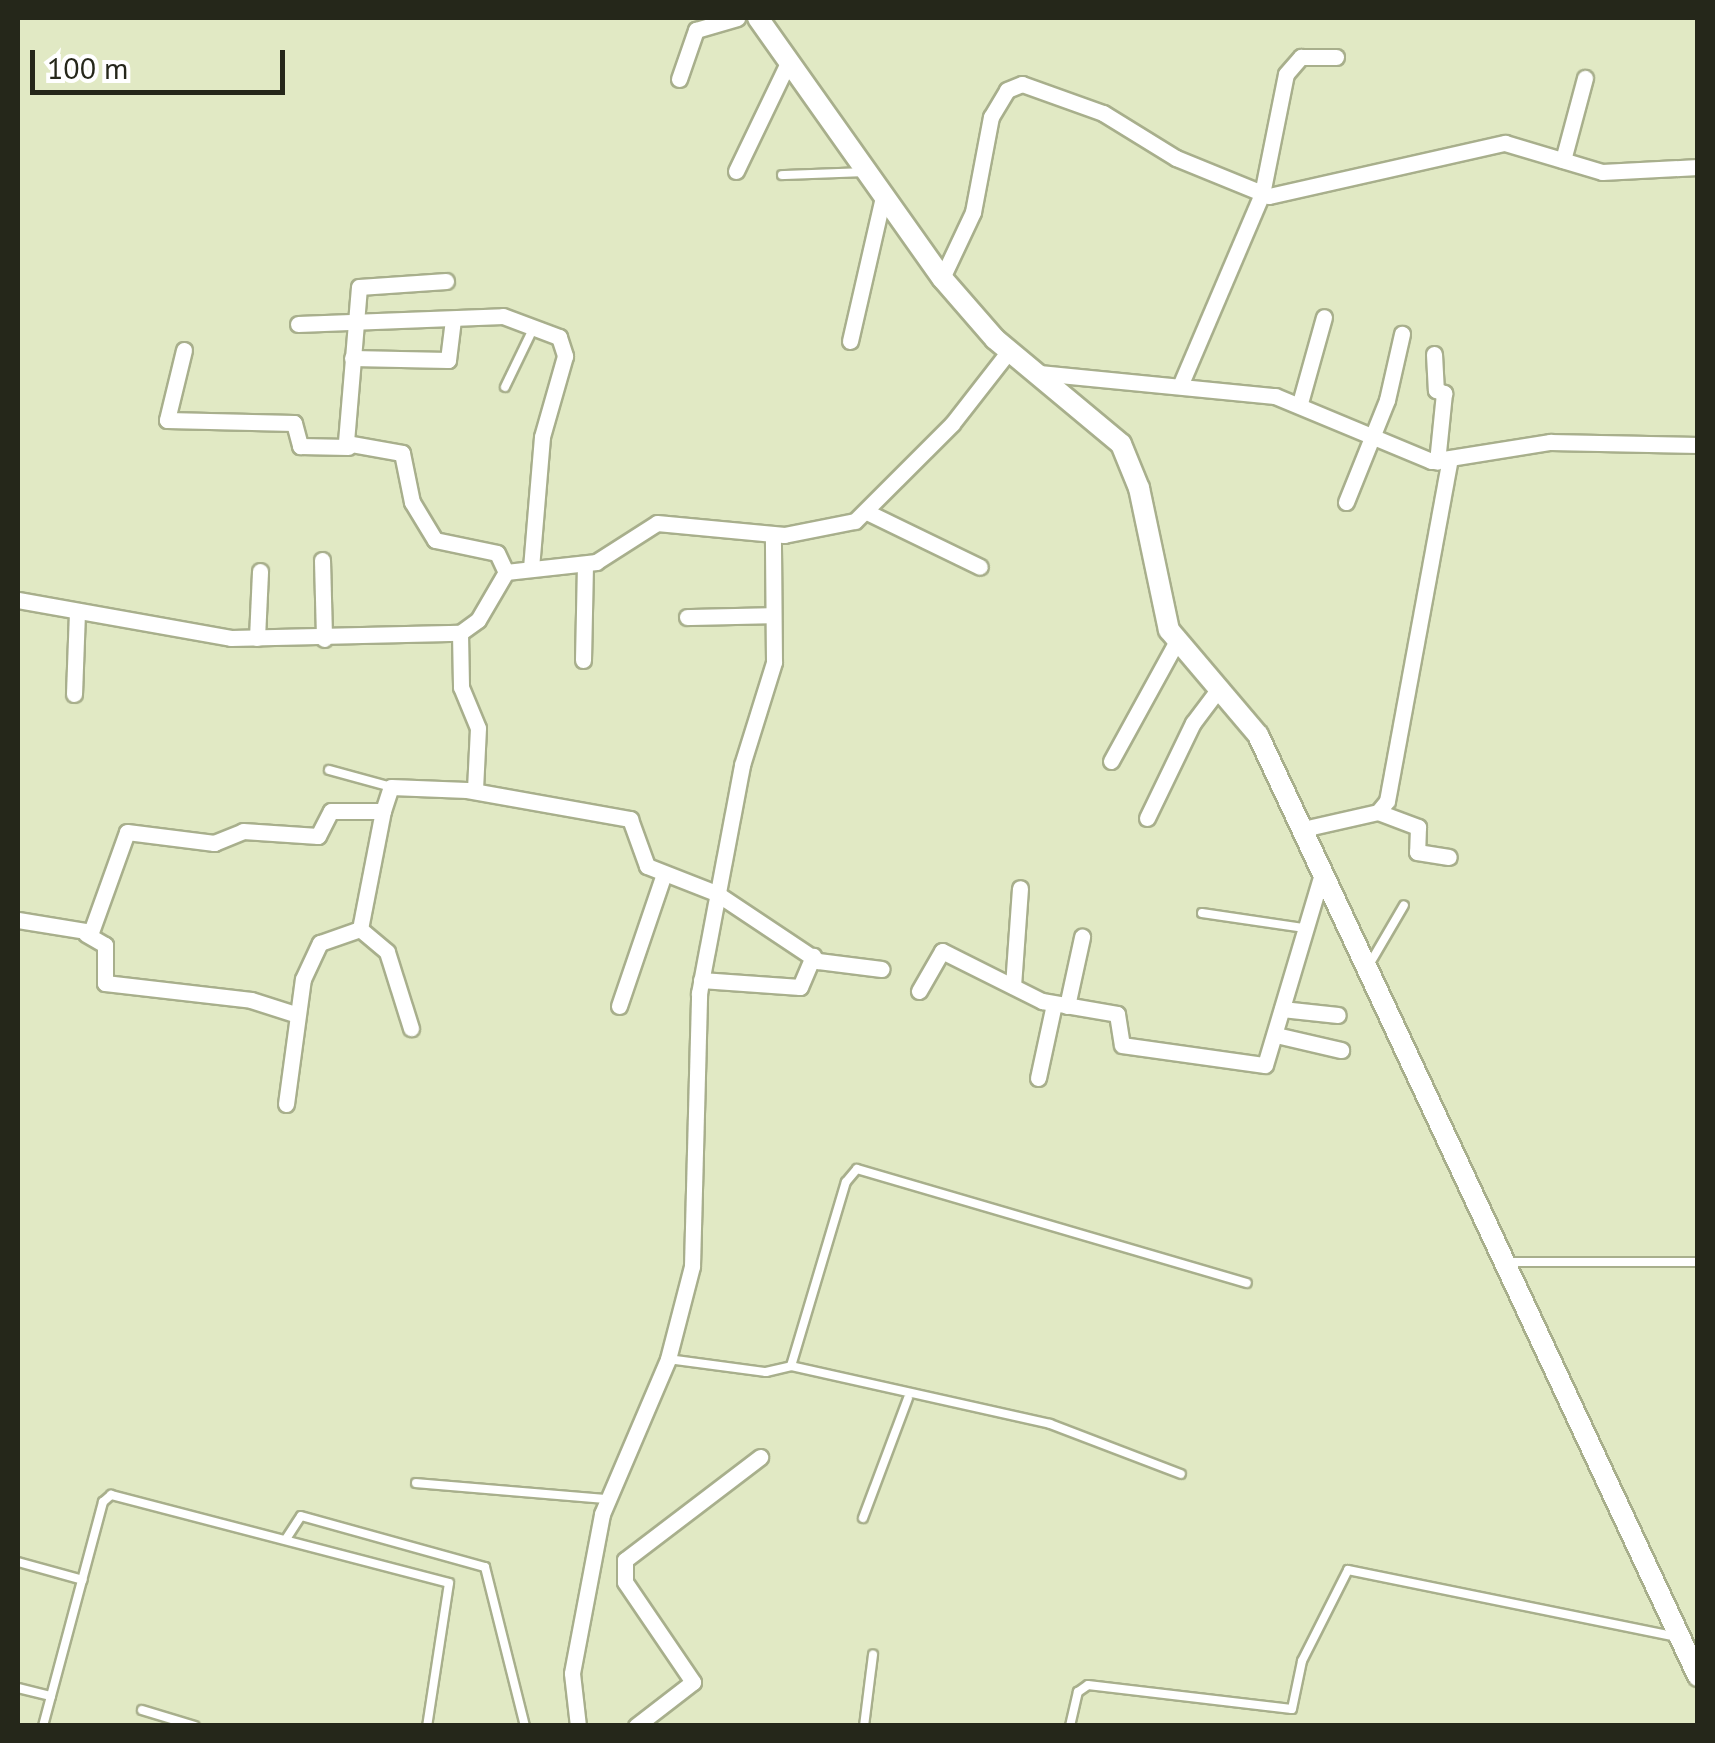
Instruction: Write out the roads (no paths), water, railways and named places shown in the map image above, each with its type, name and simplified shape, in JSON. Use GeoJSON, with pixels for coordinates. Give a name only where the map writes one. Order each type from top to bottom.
{"type":"FeatureCollection","features":[{"type":"Feature","properties":{"kind":"street"},"geometry":{"type":"LineString","coordinates":[[679,78],[696,30],[736,18]]}},
{"type":"Feature","properties":{"kind":"street"},"geometry":{"type":"LineString","coordinates":[[758,18],[882,201],[942,278],[1009,351],[1107,426],[1131,462],[1176,641],[1258,735],[1698,1676]]}},
{"type":"Feature","properties":{"kind":"street"},"geometry":{"type":"LineString","coordinates":[[1180,386],[1262,194],[1286,74],[1301,57],[1336,57]]}},
{"type":"Feature","properties":{"kind":"street"},"geometry":{"type":"LineString","coordinates":[[736,171],[788,63]]}},
{"type":"Feature","properties":{"kind":"street"},"geometry":{"type":"LineString","coordinates":[[1564,160],[1585,78]]}},
{"type":"Feature","properties":{"kind":"street"},"geometry":{"type":"LineString","coordinates":[[942,278],[973,212],[991,117],[1014,86],[1103,112],[1176,158],[1262,194],[1338,186],[1505,143],[1616,174],[1698,167]]}},
{"type":"Feature","properties":{"kind":"street"},"geometry":{"type":"LineString","coordinates":[[850,341],[882,201]]}},
{"type":"Feature","properties":{"kind":"street"},"geometry":{"type":"LineString","coordinates":[[348,447],[352,358],[362,286],[446,281]]}},
{"type":"Feature","properties":{"kind":"street"},"geometry":{"type":"LineString","coordinates":[[298,324],[503,316],[536,323],[565,348],[542,437],[531,568]]}},
{"type":"Feature","properties":{"kind":"street"},"geometry":{"type":"LineString","coordinates":[[1300,403],[1324,318]]}},
{"type":"Feature","properties":{"kind":"street"},"geometry":{"type":"LineString","coordinates":[[352,358],[448,360],[452,319]]}},
{"type":"Feature","properties":{"kind":"street"},"geometry":{"type":"LineString","coordinates":[[1346,502],[1402,334]]}},
{"type":"Feature","properties":{"kind":"street"},"geometry":{"type":"LineString","coordinates":[[184,350],[167,420],[294,423],[300,446],[402,453],[412,502],[435,540],[497,553],[506,572]]}},
{"type":"Feature","properties":{"kind":"street"},"geometry":{"type":"LineString","coordinates":[[506,572],[585,564],[643,528],[674,520],[773,535],[844,526],[870,512],[1009,351]]}},
{"type":"Feature","properties":{"kind":"street"},"geometry":{"type":"LineString","coordinates":[[1378,812],[1387,801],[1443,462],[1444,393],[1436,391],[1434,354]]}},
{"type":"Feature","properties":{"kind":"street"},"geometry":{"type":"LineString","coordinates":[[1039,372],[1300,403],[1370,439],[1443,462],[1550,442],[1698,445]]}},
{"type":"Feature","properties":{"kind":"street"},"geometry":{"type":"LineString","coordinates":[[870,512],[980,568]]}},
{"type":"Feature","properties":{"kind":"street"},"geometry":{"type":"LineString","coordinates":[[578,1726],[572,1673],[607,1500],[668,1359],[692,1266],[701,980],[742,765],[774,662],[773,535]]}},
{"type":"Feature","properties":{"kind":"street"},"geometry":{"type":"LineString","coordinates":[[322,560],[324,639]]}},
{"type":"Feature","properties":{"kind":"street"},"geometry":{"type":"LineString","coordinates":[[583,660],[585,564]]}},
{"type":"Feature","properties":{"kind":"street"},"geometry":{"type":"LineString","coordinates":[[257,638],[260,571]]}},
{"type":"Feature","properties":{"kind":"street"},"geometry":{"type":"LineString","coordinates":[[18,600],[168,632],[324,639],[460,633],[478,620],[506,572]]}},
{"type":"Feature","properties":{"kind":"street"},"geometry":{"type":"LineString","coordinates":[[74,694],[77,612]]}},
{"type":"Feature","properties":{"kind":"street"},"geometry":{"type":"LineString","coordinates":[[686,617],[772,614]]}},
{"type":"Feature","properties":{"kind":"street"},"geometry":{"type":"LineString","coordinates":[[460,633],[461,687],[478,728],[475,790]]}},
{"type":"Feature","properties":{"kind":"street"},"geometry":{"type":"LineString","coordinates":[[1111,761],[1176,641]]}},
{"type":"Feature","properties":{"kind":"street"},"geometry":{"type":"LineString","coordinates":[[1147,818],[1193,722],[1220,688]]}},
{"type":"Feature","properties":{"kind":"street"},"geometry":{"type":"LineString","coordinates":[[360,929],[391,786],[475,790],[630,819],[644,863],[716,893],[813,956],[880,969]]}},
{"type":"Feature","properties":{"kind":"street"},"geometry":{"type":"LineString","coordinates":[[86,934],[127,832],[214,842],[243,831],[318,836],[331,810],[383,811]]}},
{"type":"Feature","properties":{"kind":"street"},"geometry":{"type":"LineString","coordinates":[[1303,829],[1378,812],[1418,827],[1416,851],[1450,857]]}},
{"type":"Feature","properties":{"kind":"street"},"geometry":{"type":"LineString","coordinates":[[919,992],[942,951],[1061,1005],[1117,1014],[1122,1045],[1260,1065],[1270,1063],[1303,928],[1323,871]]}},
{"type":"Feature","properties":{"kind":"street"},"geometry":{"type":"LineString","coordinates":[[619,1006],[664,874]]}},
{"type":"Feature","properties":{"kind":"street"},"geometry":{"type":"LineString","coordinates":[[1013,986],[1020,888]]}},
{"type":"Feature","properties":{"kind":"street"},"geometry":{"type":"LineString","coordinates":[[18,920],[86,934],[104,945],[105,983],[251,1000],[295,1014]]}},
{"type":"Feature","properties":{"kind":"street"},"geometry":{"type":"LineString","coordinates":[[286,1104],[295,1014],[312,952],[360,929]]}},
{"type":"Feature","properties":{"kind":"street"},"geometry":{"type":"LineString","coordinates":[[360,929],[387,952],[411,1028]]}},
{"type":"Feature","properties":{"kind":"street"},"geometry":{"type":"LineString","coordinates":[[1038,1078],[1082,937]]}},
{"type":"Feature","properties":{"kind":"street"},"geometry":{"type":"LineString","coordinates":[[701,980],[800,987],[813,956]]}},
{"type":"Feature","properties":{"kind":"street"},"geometry":{"type":"LineString","coordinates":[[1282,1009],[1338,1015]]}},
{"type":"Feature","properties":{"kind":"street"},"geometry":{"type":"LineString","coordinates":[[1276,1035],[1340,1050]]}},
{"type":"Feature","properties":{"kind":"street"},"geometry":{"type":"LineString","coordinates":[[636,1726],[693,1682],[625,1582],[625,1560],[760,1457]]}},
{"type":"Feature","properties":{"kind":"lane"},"geometry":{"type":"LineString","coordinates":[[782,175],[862,172]]}},
{"type":"Feature","properties":{"kind":"lane"},"geometry":{"type":"LineString","coordinates":[[505,387],[536,323]]}},
{"type":"Feature","properties":{"kind":"lane"},"geometry":{"type":"LineString","coordinates":[[329,770],[391,786]]}},
{"type":"Feature","properties":{"kind":"lane"},"geometry":{"type":"LineString","coordinates":[[1368,966],[1391,939],[1404,905]]}},
{"type":"Feature","properties":{"kind":"lane"},"geometry":{"type":"LineString","coordinates":[[1202,913],[1303,928]]}},
{"type":"Feature","properties":{"kind":"lane"},"geometry":{"type":"LineString","coordinates":[[791,1366],[846,1182],[857,1169],[1247,1283]]}},
{"type":"Feature","properties":{"kind":"lane"},"geometry":{"type":"LineString","coordinates":[[1504,1262],[1698,1262]]}},
{"type":"Feature","properties":{"kind":"lane"},"geometry":{"type":"LineString","coordinates":[[668,1359],[766,1372],[791,1366],[908,1398],[1050,1424],[1181,1474]]}},
{"type":"Feature","properties":{"kind":"lane"},"geometry":{"type":"LineString","coordinates":[[863,1518],[908,1398]]}},
{"type":"Feature","properties":{"kind":"lane"},"geometry":{"type":"LineString","coordinates":[[416,1483],[607,1500]]}},
{"type":"Feature","properties":{"kind":"lane"},"geometry":{"type":"LineString","coordinates":[[43,1726],[111,1495],[449,1583],[428,1726]]}},
{"type":"Feature","properties":{"kind":"lane"},"geometry":{"type":"LineString","coordinates":[[286,1539],[301,1516],[485,1566],[524,1726]]}},
{"type":"Feature","properties":{"kind":"lane"},"geometry":{"type":"LineString","coordinates":[[18,1562],[83,1580]]}},
{"type":"Feature","properties":{"kind":"lane"},"geometry":{"type":"LineString","coordinates":[[1070,1726],[1078,1692],[1088,1685],[1288,1711],[1302,1661],[1348,1570],[1677,1637]]}},
{"type":"Feature","properties":{"kind":"lane"},"geometry":{"type":"LineString","coordinates":[[864,1726],[872,1655]]}},
{"type":"Feature","properties":{"kind":"lane"},"geometry":{"type":"LineString","coordinates":[[18,1688],[52,1696]]}},
{"type":"Feature","properties":{"kind":"lane"},"geometry":{"type":"LineString","coordinates":[[142,1710],[195,1726]]}}]}
